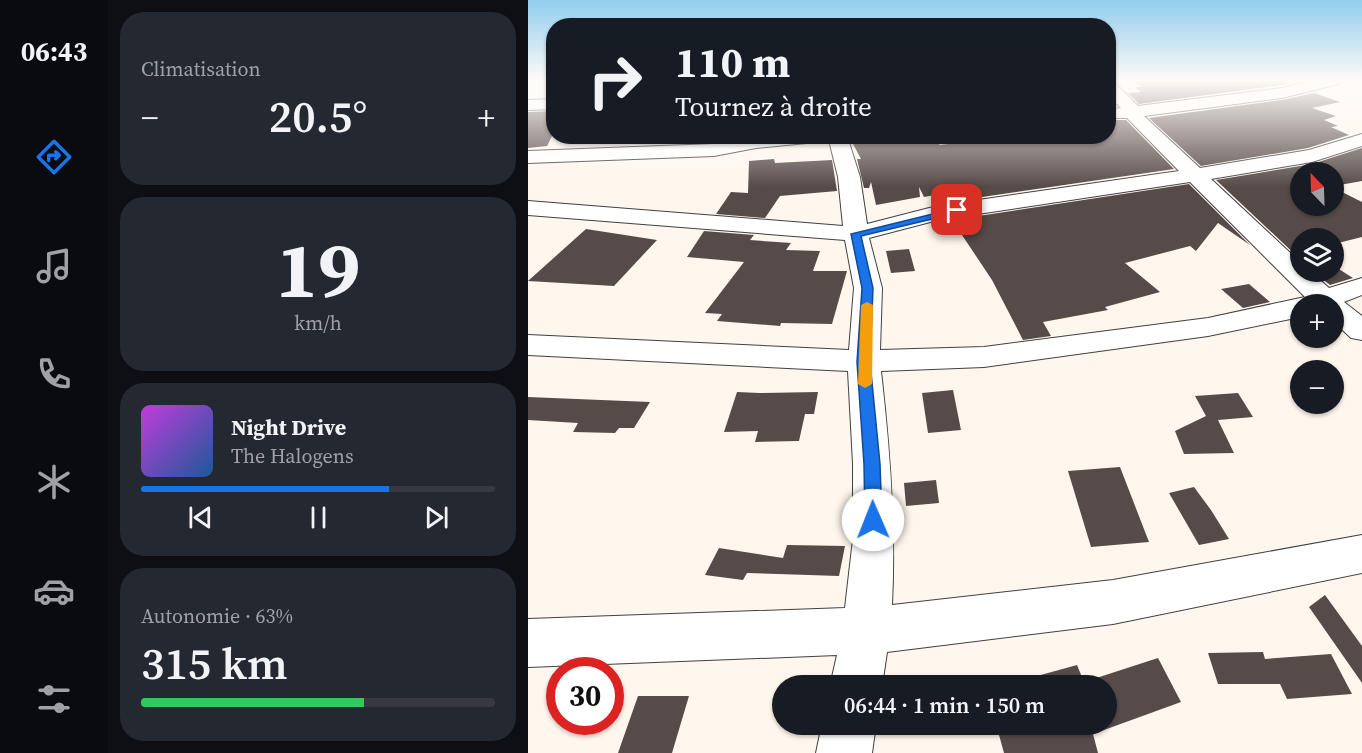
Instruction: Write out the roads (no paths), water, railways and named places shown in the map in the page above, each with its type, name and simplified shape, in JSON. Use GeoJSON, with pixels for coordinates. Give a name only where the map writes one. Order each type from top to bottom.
{"type":"FeatureCollection","features":[{"type":"Feature","properties":{"kind":"street"},"geometry":{"type":"LineString","coordinates":[[1135,116],[1309,294]]}},
{"type":"Feature","properties":{"kind":"street"},"geometry":{"type":"LineString","coordinates":[[528,208],[856,234],[937,213],[1312,156],[1362,140]]}},
{"type":"Feature","properties":{"kind":"street"},"geometry":{"type":"LineString","coordinates":[[528,157],[714,150],[746,144]]}},
{"type":"Feature","properties":{"kind":"street"},"geometry":{"type":"LineString","coordinates":[[839,144],[849,177],[856,234],[868,288],[864,362],[872,464],[874,539],[867,631],[858,675]]}},
{"type":"Feature","properties":{"kind":"street"},"geometry":{"type":"LineString","coordinates":[[1344,294],[1362,286]]}},
{"type":"Feature","properties":{"kind":"street"},"geometry":{"type":"LineString","coordinates":[[528,345],[864,362],[995,356],[1208,327],[1290,311]]}},
{"type":"Feature","properties":{"kind":"street"},"geometry":{"type":"LineString","coordinates":[[1344,320],[1362,332]]}},
{"type":"Feature","properties":{"kind":"street"},"geometry":{"type":"LineString","coordinates":[[528,643],[867,631],[1113,602],[1362,554]]}},
{"type":"Feature","properties":{"kind":"street"},"geometry":{"type":"LineString","coordinates":[[844,753],[847,735]]}}]}
